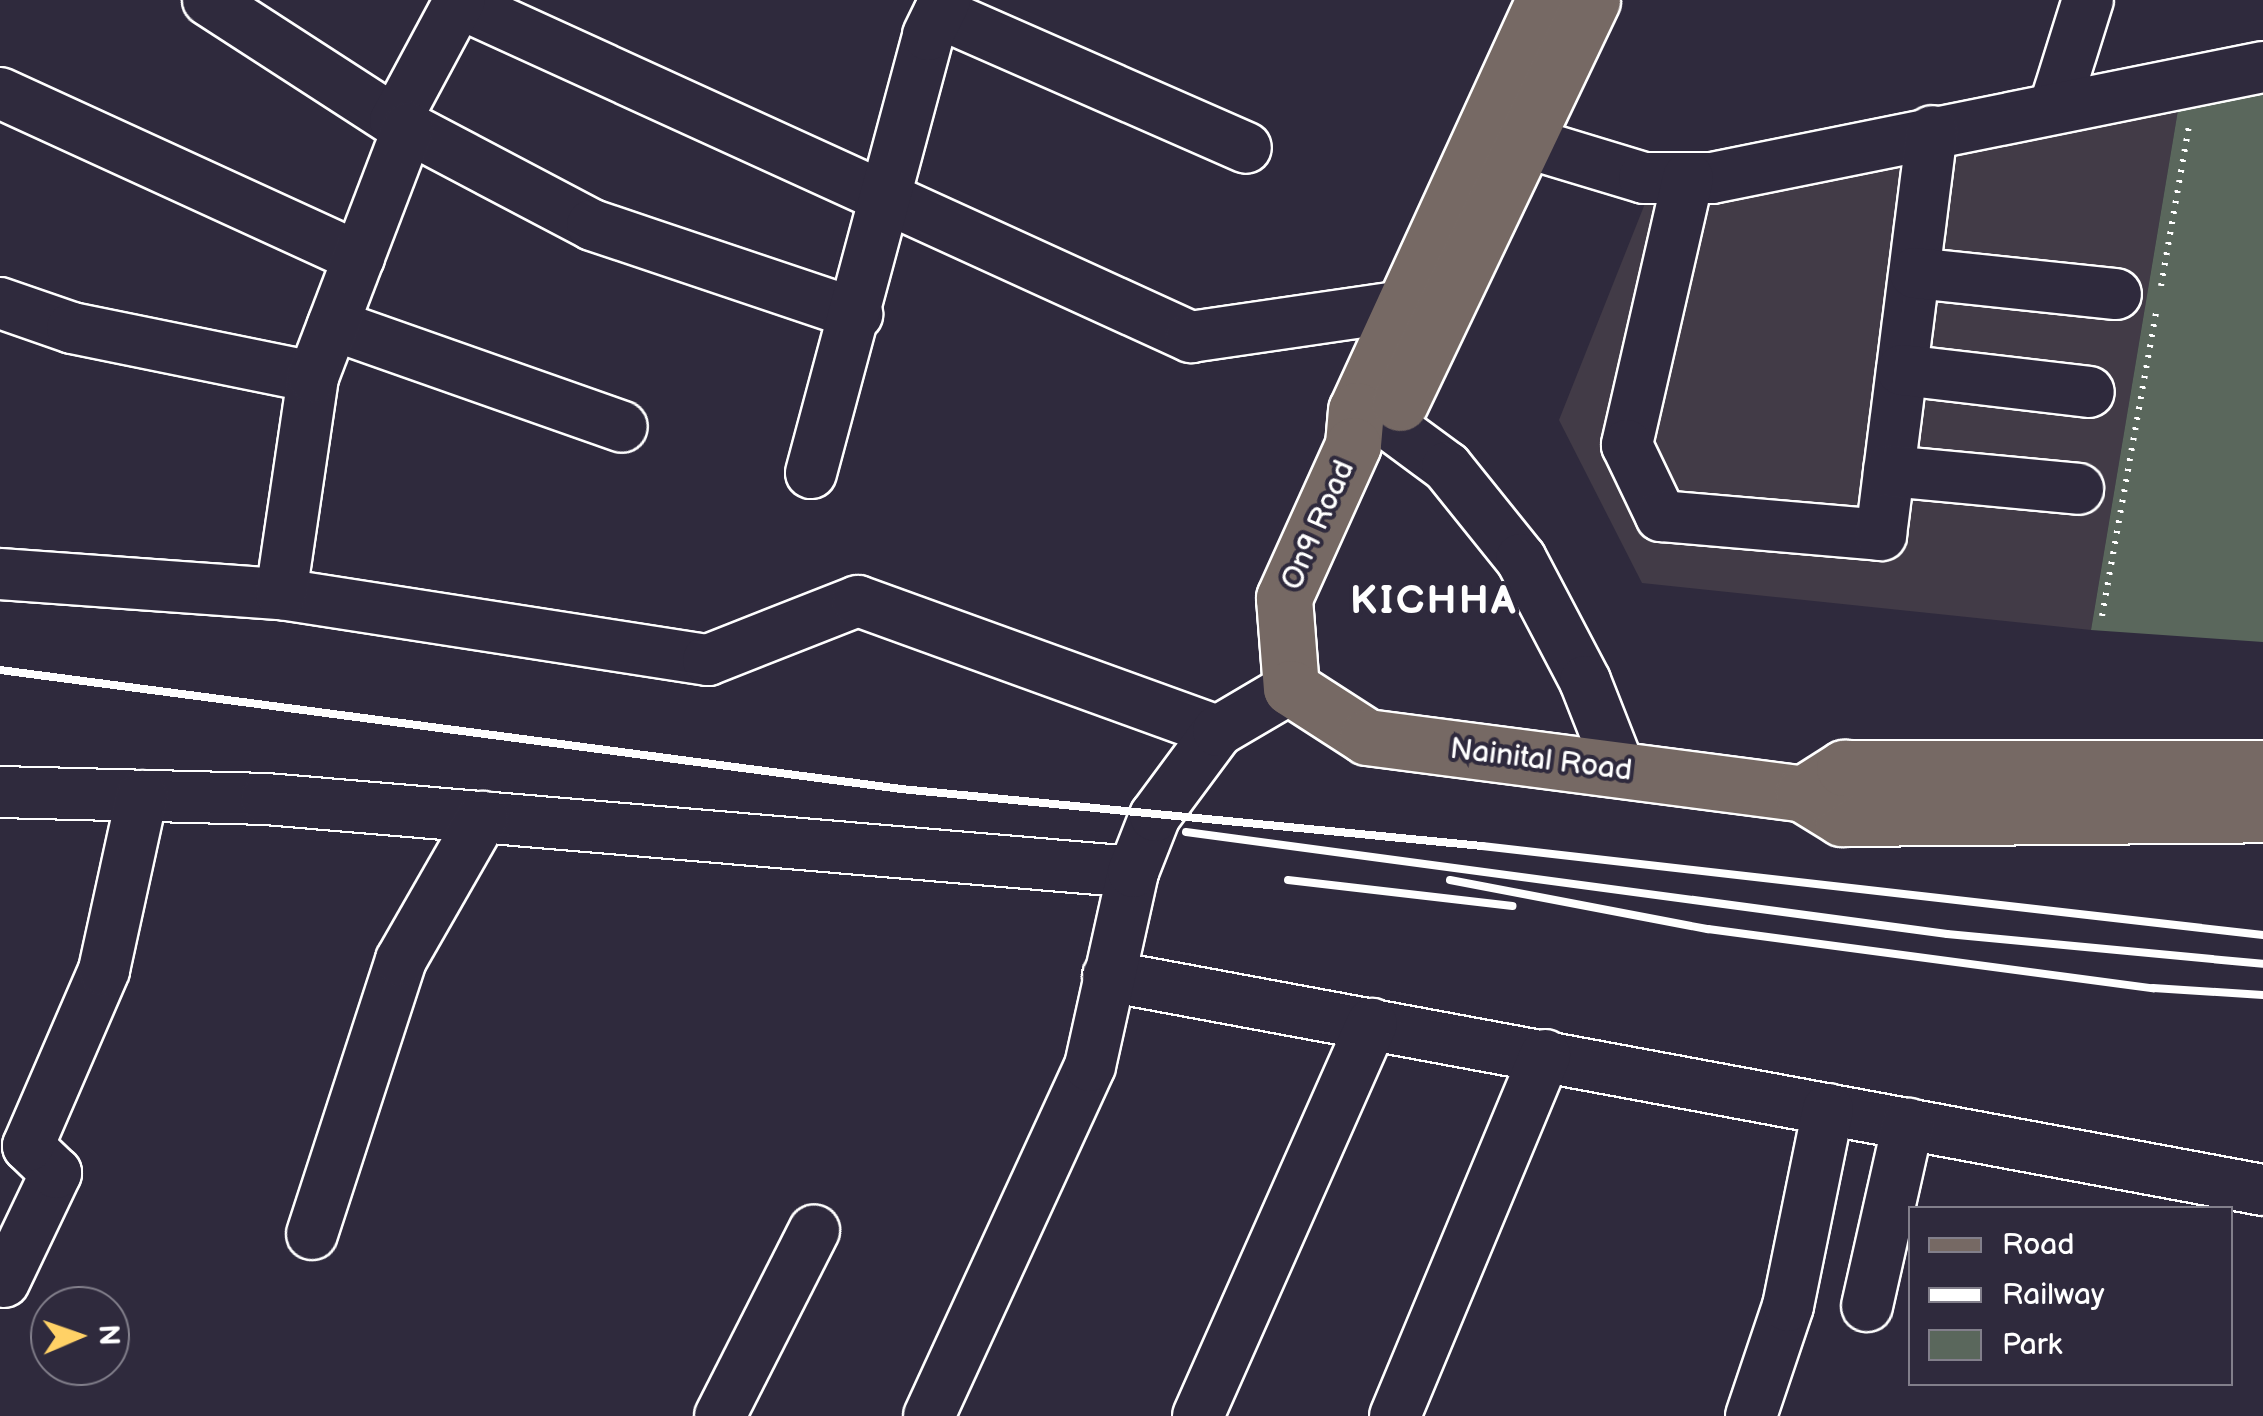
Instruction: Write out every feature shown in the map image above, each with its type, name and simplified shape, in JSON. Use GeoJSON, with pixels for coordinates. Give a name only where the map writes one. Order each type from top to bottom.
{"type":"FeatureCollection","features":[{"type":"Feature","properties":{"kind":"main road"},"geometry":{"type":"LineString","coordinates":[[1371,435],[1356,410],[1544,0]]}},
{"type":"Feature","properties":{"kind":"main road","name":"On9 Road"},"geometry":{"type":"LineString","coordinates":[[1292,688],[1284,598],[1524,142],[1592,0]]}},
{"type":"Feature","properties":{"kind":"main road","name":"Nainital Road"},"geometry":{"type":"LineString","coordinates":[[1292,688],[1367,737],[1803,794],[1842,818],[2263,814]]}},
{"type":"Feature","properties":{"kind":"main road"},"geometry":{"type":"LineString","coordinates":[[1803,794],[1844,768],[2263,768]]}},
{"type":"Feature","properties":{"kind":"street"},"geometry":{"type":"LineString","coordinates":[[208,0],[401,124],[592,224],[858,314]]}},
{"type":"Feature","properties":{"kind":"street"},"geometry":{"type":"LineString","coordinates":[[2055,105],[2088,0]]}},
{"type":"Feature","properties":{"kind":"street"},"geometry":{"type":"LineString","coordinates":[[281,594],[314,377],[359,257],[401,124],[460,1],[1191,337],[1403,306]]}},
{"type":"Feature","properties":{"kind":"street"},"geometry":{"type":"LineString","coordinates":[[811,473],[858,314],[884,196],[942,7],[1246,148]]}},
{"type":"Feature","properties":{"kind":"street"},"geometry":{"type":"LineString","coordinates":[[1524,142],[1644,178],[1688,178],[2263,67]]}},
{"type":"Feature","properties":{"kind":"street"},"geometry":{"type":"LineString","coordinates":[[0,92],[359,257]]}},
{"type":"Feature","properties":{"kind":"street"},"geometry":{"type":"LineString","coordinates":[[1688,178],[1627,445],[1662,516],[1881,535],[1932,131]]}},
{"type":"Feature","properties":{"kind":"street"},"geometry":{"type":"LineString","coordinates":[[1914,273],[2116,294]]}},
{"type":"Feature","properties":{"kind":"street"},"geometry":{"type":"LineString","coordinates":[[0,303],[72,328],[314,377]]}},
{"type":"Feature","properties":{"kind":"street"},"geometry":{"type":"LineString","coordinates":[[333,325],[622,427]]}},
{"type":"Feature","properties":{"kind":"street"},"geometry":{"type":"LineString","coordinates":[[1902,370],[2090,392]]}},
{"type":"Feature","properties":{"kind":"street"},"geometry":{"type":"LineString","coordinates":[[1371,435],[1447,466],[1521,559],[1585,682],[1620,770]]}},
{"type":"Feature","properties":{"kind":"street"},"geometry":{"type":"LineString","coordinates":[[1889,471],[2078,488]]}},
{"type":"Feature","properties":{"kind":"street"},"geometry":{"type":"LineString","coordinates":[[0,574],[281,594],[708,660],[858,601],[1218,731]]}},
{"type":"Feature","properties":{"kind":"street"},"geometry":{"type":"LineString","coordinates":[[928,1416],[1090,1066],[1134,872],[1155,816],[1218,731],[1292,688]]}},
{"type":"Feature","properties":{"kind":"street"},"geometry":{"type":"LineString","coordinates":[[0,792],[142,796],[483,817],[1134,872]]}},
{"type":"Feature","properties":{"kind":"street"},"geometry":{"type":"LineString","coordinates":[[4,1282],[56,1173],[28,1146],[104,970],[142,796]]}},
{"type":"Feature","properties":{"kind":"street"},"geometry":{"type":"LineString","coordinates":[[312,1234],[402,960],[483,817]]}},
{"type":"Feature","properties":{"kind":"street"},"geometry":{"type":"LineString","coordinates":[[1108,976],[2263,1190]]}},
{"type":"Feature","properties":{"kind":"street"},"geometry":{"type":"LineString","coordinates":[[1198,1416],[1372,1024]]}},
{"type":"Feature","properties":{"kind":"street"},"geometry":{"type":"LineString","coordinates":[[1395,1416],[1545,1055]]}},
{"type":"Feature","properties":{"kind":"street"},"geometry":{"type":"LineString","coordinates":[[1751,1416],[1788,1306],[1828,1109]]}},
{"type":"Feature","properties":{"kind":"street"},"geometry":{"type":"LineString","coordinates":[[1866,1306],[1908,1124]]}},
{"type":"Feature","properties":{"kind":"street"},"geometry":{"type":"LineString","coordinates":[[720,1416],[814,1230]]}},
{"type":"Feature","properties":{"kind":"path"},"geometry":{"type":"LineString","coordinates":[[2102,616],[2192,108]]}},
{"type":"Feature","properties":{"kind":"shaded area"},"geometry":{"type":"Polygon","coordinates":[[[2180,98],[2091,630],[1642,583],[1559,420],[1648,196],[2180,98]]]}},
{"type":"Feature","properties":{"kind":"green space"},"geometry":{"type":"Polygon","coordinates":[[[2263,80],[2263,642],[2091,630],[2180,98],[2263,80]]]}},
{"type":"Feature","properties":{"kind":"railway"},"geometry":{"type":"LineString","coordinates":[[0,670],[901,789],[1482,846],[2263,935]]}},
{"type":"Feature","properties":{"kind":"railway"},"geometry":{"type":"LineString","coordinates":[[1186,832],[1947,934],[2263,964]]}},
{"type":"Feature","properties":{"kind":"railway"},"geometry":{"type":"LineString","coordinates":[[1288,880],[1512,906]]}},
{"type":"Feature","properties":{"kind":"railway"},"geometry":{"type":"LineString","coordinates":[[1450,880],[1708,929],[2153,988],[2263,995]]}},
{"type":"Feature","properties":{"kind":"district","name":"KICHHA"},"geometry":{"type":"Point","coordinates":[1434,601]}}]}
